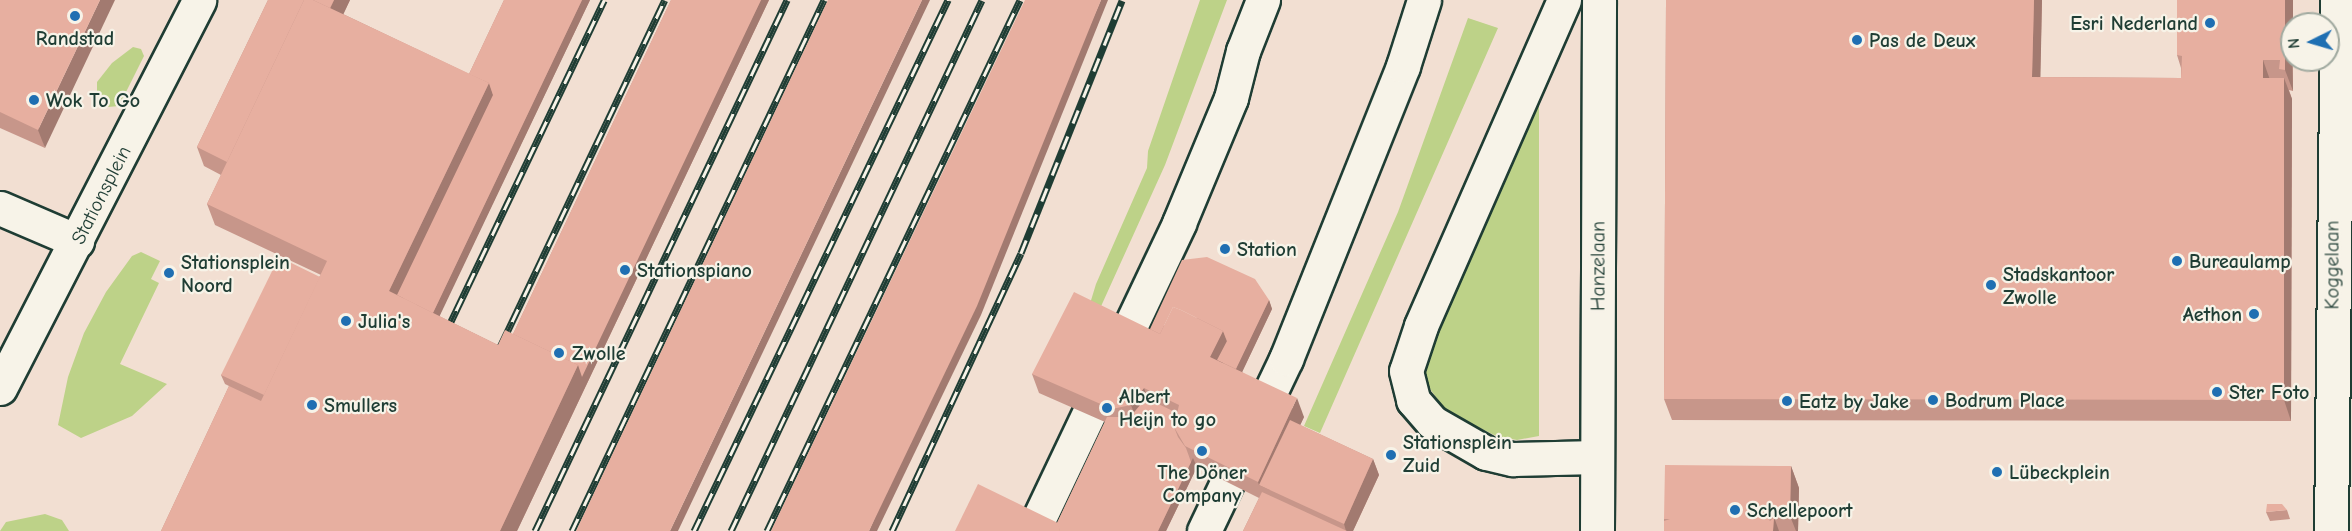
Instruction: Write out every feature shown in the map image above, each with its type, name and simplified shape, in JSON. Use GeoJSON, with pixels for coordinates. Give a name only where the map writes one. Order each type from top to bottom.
{"type":"FeatureCollection","features":[{"type":"Feature","properties":{"kind":"street","name":"Stationsplein"},"geometry":{"type":"LineString","coordinates":[[0,388],[78,241],[199,0]]}},
{"type":"Feature","properties":{"kind":"street"},"geometry":{"type":"LineString","coordinates":[[1033,531],[1179,223],[1231,99],[1243,51],[1263,0]]}},
{"type":"Feature","properties":{"kind":"street"},"geometry":{"type":"LineString","coordinates":[[1204,531],[1286,359],[1403,66],[1424,0]]}},
{"type":"Feature","properties":{"kind":"street"},"geometry":{"type":"LineString","coordinates":[[1564,0],[1421,326],[1406,371],[1413,400],[1432,422],[1486,453],[1513,459],[1597,457]]}},
{"type":"Feature","properties":{"kind":"street","name":"Hanzelaan"},"geometry":{"type":"LineString","coordinates":[[1597,531],[1599,0]]}},
{"type":"Feature","properties":{"kind":"street","name":"Koggelaan"},"geometry":{"type":"LineString","coordinates":[[2331,531],[2337,0]]}},
{"type":"Feature","properties":{"kind":"street"},"geometry":{"type":"LineString","coordinates":[[0,208],[78,241]]}},
{"type":"Feature","properties":{"kind":"green space"},"geometry":{"type":"Polygon","coordinates":[[[1200,0],[1227,0],[1165,165],[1093,324],[1085,320],[1096,284],[1147,168],[1148,151],[1200,0]]]}},
{"type":"Feature","properties":{"kind":"green space"},"geometry":{"type":"Polygon","coordinates":[[[1468,18],[1498,28],[1320,433],[1304,426],[1398,212],[1468,18]]]}},
{"type":"Feature","properties":{"kind":"green space"},"geometry":{"type":"Polygon","coordinates":[[[133,47],[141,49],[144,56],[119,106],[108,107],[97,93],[97,82],[112,63],[133,47]]]}},
{"type":"Feature","properties":{"kind":"green space"},"geometry":{"type":"Polygon","coordinates":[[[1539,88],[1539,436],[1517,440],[1496,436],[1446,411],[1425,382],[1423,358],[1539,88]]]}},
{"type":"Feature","properties":{"kind":"green space"},"geometry":{"type":"Polygon","coordinates":[[[141,252],[160,261],[151,279],[159,283],[120,364],[167,384],[132,416],[81,438],[58,425],[68,377],[84,333],[106,292],[132,256],[141,252]]]}},
{"type":"Feature","properties":{"kind":"green space"},"geometry":{"type":"Polygon","coordinates":[[[45,514],[62,520],[69,531],[0,531],[6,522],[45,514]]]}},
{"type":"Feature","properties":{"kind":"building"},"geometry":{"type":"Polygon","coordinates":[[[0,0],[100,0],[38,130],[0,112],[0,0]]]}},
{"type":"Feature","properties":{"kind":"building"},"geometry":{"type":"Polygon","coordinates":[[[268,0],[304,0],[227,162],[197,147],[268,0]]]}},
{"type":"Feature","properties":{"kind":"building"},"geometry":{"type":"Polygon","coordinates":[[[304,0],[313,0],[489,83],[389,291],[498,345],[505,330],[578,365],[500,531],[161,531],[229,386],[261,401],[327,261],[207,204],[304,0]]]}},
{"type":"Feature","properties":{"kind":"building"},"geometry":{"type":"Polygon","coordinates":[[[313,0],[334,0],[330,8],[313,0]]]}},
{"type":"Feature","properties":{"kind":"building"},"geometry":{"type":"Polygon","coordinates":[[[504,0],[582,0],[433,313],[397,295],[493,95],[489,83],[469,74],[504,0]]]}},
{"type":"Feature","properties":{"kind":"building"},"geometry":{"type":"Polygon","coordinates":[[[671,0],[761,0],[582,377],[578,365],[513,334],[671,0]]]}},
{"type":"Feature","properties":{"kind":"building"},"geometry":{"type":"Polygon","coordinates":[[[828,0],[922,0],[670,531],[576,531],[828,0]]]}},
{"type":"Feature","properties":{"kind":"building"},"geometry":{"type":"Polygon","coordinates":[[[1025,0],[1101,0],[977,306],[869,531],[771,531],[1025,0]]]}},
{"type":"Feature","properties":{"kind":"building"},"geometry":{"type":"Polygon","coordinates":[[[1666,0],[2034,0],[2032,77],[2181,78],[2182,56],[2177,55],[2177,0],[2285,0],[2285,12],[2280,12],[2280,60],[2263,60],[2263,78],[2284,78],[2284,400],[1664,399],[1666,0]]]}},
{"type":"Feature","properties":{"kind":"building"},"geometry":{"type":"Polygon","coordinates":[[[279,257],[320,277],[264,395],[221,375],[279,257]]]}},
{"type":"Feature","properties":{"kind":"building"},"geometry":{"type":"Polygon","coordinates":[[[1207,257],[1255,279],[1269,300],[1236,369],[1217,360],[1227,341],[1223,331],[1181,310],[1173,307],[1160,334],[1150,329],[1182,260],[1207,257]]]}},
{"type":"Feature","properties":{"kind":"building"},"geometry":{"type":"Polygon","coordinates":[[[1074,292],[1160,334],[1173,307],[1181,310],[1223,331],[1210,357],[1297,398],[1258,482],[1185,446],[1174,427],[1179,405],[1144,388],[1131,405],[1112,409],[1032,374],[1074,292]]]}},
{"type":"Feature","properties":{"kind":"building"},"geometry":{"type":"Polygon","coordinates":[[[1146,398],[1177,413],[1174,427],[1191,462],[1158,531],[1060,531],[1057,523],[1107,417],[1130,417],[1146,398]]]}},
{"type":"Feature","properties":{"kind":"building"},"geometry":{"type":"Polygon","coordinates":[[[1290,420],[1373,459],[1344,524],[1259,485],[1290,420]]]}},
{"type":"Feature","properties":{"kind":"building","name":"Schellepoort"},"geometry":{"type":"Polygon","coordinates":[[[1665,465],[1791,466],[1790,516],[1766,516],[1770,521],[1774,517],[1773,531],[1664,531],[1664,521],[1670,519],[1664,519],[1665,465]]]}},
{"type":"Feature","properties":{"kind":"building"},"geometry":{"type":"Polygon","coordinates":[[[978,484],[1058,523],[1060,531],[955,531],[978,484]]]}},
{"type":"Feature","properties":{"kind":"building"},"geometry":{"type":"Polygon","coordinates":[[[1262,492],[1347,531],[1243,531],[1262,492]]]}},
{"type":"Feature","properties":{"kind":"building"},"geometry":{"type":"Polygon","coordinates":[[[2267,504],[2282,504],[2287,510],[2266,512],[2267,504]]]}},
{"type":"Feature","properties":{"kind":"railway"},"geometry":{"type":"LineString","coordinates":[[444,336],[604,0]]}},
{"type":"Feature","properties":{"kind":"railway"},"geometry":{"type":"LineString","coordinates":[[500,347],[665,0]]}},
{"type":"Feature","properties":{"kind":"railway"},"geometry":{"type":"LineString","coordinates":[[535,531],[787,0]]}},
{"type":"Feature","properties":{"kind":"railway"},"geometry":{"type":"LineString","coordinates":[[572,531],[824,0]]}},
{"type":"Feature","properties":{"kind":"railway"},"geometry":{"type":"LineString","coordinates":[[694,531],[948,0]]}},
{"type":"Feature","properties":{"kind":"railway"},"geometry":{"type":"LineString","coordinates":[[731,531],[982,0]]}},
{"type":"Feature","properties":{"kind":"railway"},"geometry":{"type":"LineString","coordinates":[[767,531],[1020,0]]}},
{"type":"Feature","properties":{"kind":"railway"},"geometry":{"type":"LineString","coordinates":[[892,531],[1021,253],[1122,0]]}},
{"type":"Feature","properties":{"kind":"place","name":"Randstad"},"geometry":{"type":"Point","coordinates":[75,16]}},
{"type":"Feature","properties":{"kind":"place","name":"Esri Nederland"},"geometry":{"type":"Point","coordinates":[2210,23]}},
{"type":"Feature","properties":{"kind":"place","name":"Pas de Deux"},"geometry":{"type":"Point","coordinates":[1857,40]}},
{"type":"Feature","properties":{"kind":"place","name":"Wok To Go"},"geometry":{"type":"Point","coordinates":[34,100]}},
{"type":"Feature","properties":{"kind":"place","name":"Station"},"geometry":{"type":"Point","coordinates":[1225,249]}},
{"type":"Feature","properties":{"kind":"place","name":"Bureaulamp"},"geometry":{"type":"Point","coordinates":[2177,261]}},
{"type":"Feature","properties":{"kind":"place","name":"Stationspiano"},"geometry":{"type":"Point","coordinates":[625,270]}},
{"type":"Feature","properties":{"kind":"place","name":"Stationsplein Noord"},"geometry":{"type":"Point","coordinates":[169,273]}},
{"type":"Feature","properties":{"kind":"place","name":"Stadskantoor Zwolle"},"geometry":{"type":"Point","coordinates":[1991,285]}},
{"type":"Feature","properties":{"kind":"place","name":"Aethon"},"geometry":{"type":"Point","coordinates":[2254,314]}},
{"type":"Feature","properties":{"kind":"place","name":"Julia's"},"geometry":{"type":"Point","coordinates":[346,321]}},
{"type":"Feature","properties":{"kind":"place","name":"Zwolle"},"geometry":{"type":"Point","coordinates":[559,353]}},
{"type":"Feature","properties":{"kind":"place","name":"Ster Foto"},"geometry":{"type":"Point","coordinates":[2217,392]}},
{"type":"Feature","properties":{"kind":"place","name":"Bodrum Place"},"geometry":{"type":"Point","coordinates":[1933,400]}},
{"type":"Feature","properties":{"kind":"place","name":"Eatz by Jake"},"geometry":{"type":"Point","coordinates":[1787,401]}},
{"type":"Feature","properties":{"kind":"place","name":"Smullers"},"geometry":{"type":"Point","coordinates":[312,405]}},
{"type":"Feature","properties":{"kind":"place","name":"Albert Heijn to go"},"geometry":{"type":"Point","coordinates":[1107,408]}},
{"type":"Feature","properties":{"kind":"place","name":"The Döner Company"},"geometry":{"type":"Point","coordinates":[1202,451]}},
{"type":"Feature","properties":{"kind":"place","name":"Stationsplein Zuid"},"geometry":{"type":"Point","coordinates":[1391,455]}},
{"type":"Feature","properties":{"kind":"place","name":"Lübeckplein"},"geometry":{"type":"Point","coordinates":[1997,472]}},
{"type":"Feature","properties":{"kind":"place","name":"Schellepoort"},"geometry":{"type":"Point","coordinates":[1735,510]}}]}
